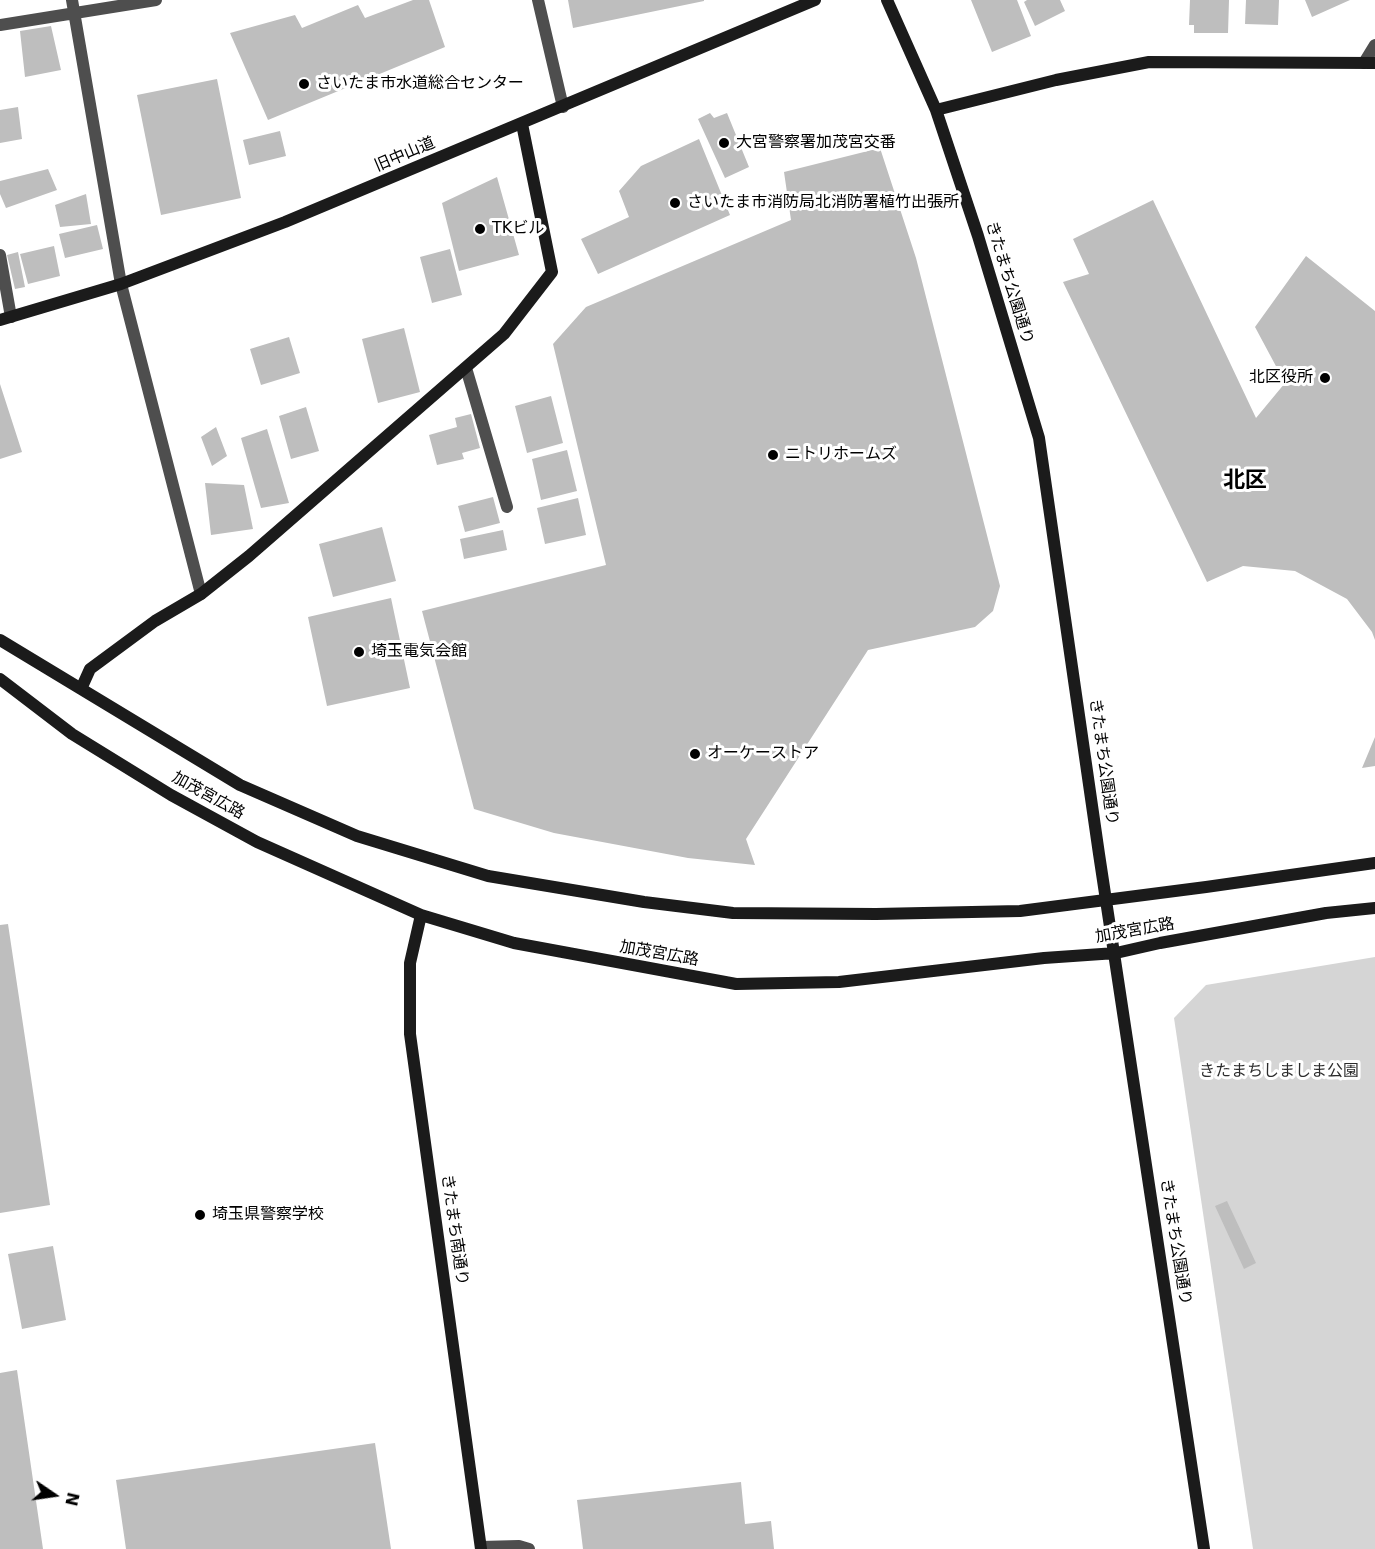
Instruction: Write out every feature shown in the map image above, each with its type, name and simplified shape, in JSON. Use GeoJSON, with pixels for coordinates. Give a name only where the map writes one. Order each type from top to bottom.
{"type":"FeatureCollection","features":[{"type":"Feature","properties":{"kind":"street"},"geometry":{"type":"LineString","coordinates":[[72,0],[121,284],[201,594]]}},
{"type":"Feature","properties":{"kind":"street"},"geometry":{"type":"LineString","coordinates":[[0,25],[156,0]]}},
{"type":"Feature","properties":{"kind":"street"},"geometry":{"type":"LineString","coordinates":[[538,0],[563,107]]}},
{"type":"Feature","properties":{"kind":"street","name":"旧中山道"},"geometry":{"type":"LineString","coordinates":[[6,319],[121,284],[285,222],[815,0]]}},
{"type":"Feature","properties":{"kind":"street","name":"きたまち公園通り"},"geometry":{"type":"LineString","coordinates":[[887,0],[936,110],[978,236],[1039,438],[1204,1549]]}},
{"type":"Feature","properties":{"kind":"street"},"geometry":{"type":"LineString","coordinates":[[936,110],[1056,80],[1149,62],[1369,63],[1375,45]]}},
{"type":"Feature","properties":{"kind":"street"},"geometry":{"type":"LineString","coordinates":[[81,689],[90,669],[154,621],[201,594],[504,334],[552,272],[522,124]]}},
{"type":"Feature","properties":{"kind":"street"},"geometry":{"type":"LineString","coordinates":[[0,255],[6,319]]}},
{"type":"Feature","properties":{"kind":"street"},"geometry":{"type":"LineString","coordinates":[[465,368],[507,507]]}},
{"type":"Feature","properties":{"kind":"street","name":"加茂宮広路"},"geometry":{"type":"LineString","coordinates":[[0,640],[240,785],[357,836],[488,876],[644,902],[733,913],[876,914],[1020,911],[1375,863]]}},
{"type":"Feature","properties":{"kind":"street","name":"加茂宮広路"},"geometry":{"type":"LineString","coordinates":[[0,679],[72,734],[171,795],[257,842],[421,915],[514,943],[736,984],[839,982],[1044,958],[1116,953],[1326,913],[1375,908]]}},
{"type":"Feature","properties":{"kind":"street","name":"きたまち南通り"},"geometry":{"type":"LineString","coordinates":[[421,915],[410,963],[410,1034],[481,1548]]}},
{"type":"Feature","properties":{"kind":"street"},"geometry":{"type":"LineString","coordinates":[[481,1548],[519,1546],[529,1549]]}},
{"type":"Feature","properties":{"kind":"green space","name":"きたまちしましま公園"},"geometry":{"type":"Polygon","coordinates":[[[1375,957],[1375,1549],[1253,1549],[1174,1018],[1206,985],[1375,957]]]}},
{"type":"Feature","properties":{"kind":"building","name":"さいたま市水道総合センター"},"geometry":{"type":"Polygon","coordinates":[[[413,0],[429,0],[445,47],[268,120],[230,33],[295,15],[302,28],[358,5],[365,18],[413,0]]]}},
{"type":"Feature","properties":{"kind":"building"},"geometry":{"type":"Polygon","coordinates":[[[568,0],[704,0],[704,1],[573,28],[568,0]]]}},
{"type":"Feature","properties":{"kind":"building"},"geometry":{"type":"Polygon","coordinates":[[[971,0],[1017,0],[1031,36],[992,52],[971,0]]]}},
{"type":"Feature","properties":{"kind":"building"},"geometry":{"type":"Polygon","coordinates":[[[1027,0],[1060,0],[1065,11],[1035,26],[1024,2],[1027,0]]]}},
{"type":"Feature","properties":{"kind":"building"},"geometry":{"type":"Polygon","coordinates":[[[1190,0],[1229,0],[1228,33],[1194,33],[1194,25],[1189,25],[1190,0]]]}},
{"type":"Feature","properties":{"kind":"building"},"geometry":{"type":"Polygon","coordinates":[[[1246,0],[1279,0],[1278,25],[1245,24],[1246,0]]]}},
{"type":"Feature","properties":{"kind":"building"},"geometry":{"type":"Polygon","coordinates":[[[1305,0],[1350,0],[1312,17],[1305,0]]]}},
{"type":"Feature","properties":{"kind":"building"},"geometry":{"type":"Polygon","coordinates":[[[51,26],[61,70],[25,77],[20,31],[51,26]]]}},
{"type":"Feature","properties":{"kind":"building"},"geometry":{"type":"Polygon","coordinates":[[[217,79],[241,198],[161,215],[137,95],[217,79]]]}},
{"type":"Feature","properties":{"kind":"building"},"geometry":{"type":"Polygon","coordinates":[[[18,107],[22,139],[0,143],[0,110],[18,107]]]}},
{"type":"Feature","properties":{"kind":"building","name":"大宮警察署加茂宮交番"},"geometry":{"type":"Polygon","coordinates":[[[710,113],[714,118],[727,113],[749,167],[725,178],[698,119],[710,113]]]}},
{"type":"Feature","properties":{"kind":"building"},"geometry":{"type":"Polygon","coordinates":[[[280,131],[286,156],[249,165],[243,140],[280,131]]]}},
{"type":"Feature","properties":{"kind":"building","name":"さいたま市消防局北消防署植竹出張所"},"geometry":{"type":"Polygon","coordinates":[[[699,139],[730,215],[598,274],[581,239],[629,217],[619,191],[641,166],[699,139]]]}},
{"type":"Feature","properties":{"kind":"building","name":"ニトリホームズ"},"geometry":{"type":"Polygon","coordinates":[[[880,148],[916,258],[1000,586],[993,611],[975,627],[868,650],[746,839],[755,865],[688,858],[554,833],[474,809],[422,611],[606,565],[553,344],[586,307],[791,220],[784,172],[880,148]]]}},
{"type":"Feature","properties":{"kind":"building"},"geometry":{"type":"Polygon","coordinates":[[[48,169],[57,190],[6,208],[0,194],[0,181],[48,169]]]}},
{"type":"Feature","properties":{"kind":"building","name":"TKビル"},"geometry":{"type":"Polygon","coordinates":[[[497,177],[519,255],[459,271],[442,203],[497,177]]]}},
{"type":"Feature","properties":{"kind":"building"},"geometry":{"type":"Polygon","coordinates":[[[86,194],[91,224],[60,227],[55,205],[86,194]]]}},
{"type":"Feature","properties":{"kind":"building"},"geometry":{"type":"Polygon","coordinates":[[[1153,200],[1256,418],[1285,383],[1255,327],[1306,256],[1375,311],[1375,640],[1372,632],[1347,599],[1295,571],[1243,566],[1207,582],[1063,282],[1089,274],[1073,239],[1153,200]]]}},
{"type":"Feature","properties":{"kind":"building"},"geometry":{"type":"Polygon","coordinates":[[[97,225],[103,249],[65,258],[59,234],[97,225]]]}},
{"type":"Feature","properties":{"kind":"building"},"geometry":{"type":"Polygon","coordinates":[[[54,246],[60,276],[28,284],[20,254],[54,246]]]}},
{"type":"Feature","properties":{"kind":"building"},"geometry":{"type":"Polygon","coordinates":[[[450,249],[462,295],[432,303],[420,257],[450,249]]]}},
{"type":"Feature","properties":{"kind":"building"},"geometry":{"type":"Polygon","coordinates":[[[18,252],[25,287],[15,289],[7,255],[18,252]]]}},
{"type":"Feature","properties":{"kind":"building"},"geometry":{"type":"Polygon","coordinates":[[[404,328],[420,392],[378,403],[362,339],[404,328]]]}},
{"type":"Feature","properties":{"kind":"building"},"geometry":{"type":"Polygon","coordinates":[[[289,337],[300,373],[261,385],[250,349],[289,337]]]}},
{"type":"Feature","properties":{"kind":"building"},"geometry":{"type":"Polygon","coordinates":[[[0,384],[22,452],[0,459],[0,384]]]}},
{"type":"Feature","properties":{"kind":"building"},"geometry":{"type":"Polygon","coordinates":[[[551,396],[563,443],[527,453],[515,406],[551,396]]]}},
{"type":"Feature","properties":{"kind":"building"},"geometry":{"type":"Polygon","coordinates":[[[306,407],[319,451],[291,459],[279,416],[306,407]]]}},
{"type":"Feature","properties":{"kind":"building"},"geometry":{"type":"Polygon","coordinates":[[[471,414],[480,448],[462,453],[464,459],[437,465],[429,435],[457,427],[455,418],[471,414]]]}},
{"type":"Feature","properties":{"kind":"building"},"geometry":{"type":"Polygon","coordinates":[[[216,427],[227,456],[212,466],[201,437],[216,427]]]}},
{"type":"Feature","properties":{"kind":"building"},"geometry":{"type":"Polygon","coordinates":[[[267,429],[289,503],[261,508],[241,438],[267,429]]]}},
{"type":"Feature","properties":{"kind":"building"},"geometry":{"type":"Polygon","coordinates":[[[567,450],[577,491],[541,500],[532,459],[567,450]]]}},
{"type":"Feature","properties":{"kind":"building"},"geometry":{"type":"Polygon","coordinates":[[[205,483],[244,485],[253,529],[211,535],[205,483]]]}},
{"type":"Feature","properties":{"kind":"building"},"geometry":{"type":"Polygon","coordinates":[[[493,497],[500,523],[465,532],[458,506],[493,497]]]}},
{"type":"Feature","properties":{"kind":"building"},"geometry":{"type":"Polygon","coordinates":[[[578,498],[586,535],[545,544],[537,508],[578,498]]]}},
{"type":"Feature","properties":{"kind":"building"},"geometry":{"type":"Polygon","coordinates":[[[382,527],[396,581],[333,597],[319,544],[382,527]]]}},
{"type":"Feature","properties":{"kind":"building"},"geometry":{"type":"Polygon","coordinates":[[[503,530],[507,550],[464,559],[460,539],[503,530]]]}},
{"type":"Feature","properties":{"kind":"building","name":"埼玉電気会館"},"geometry":{"type":"Polygon","coordinates":[[[391,598],[410,688],[327,706],[308,617],[391,598]]]}},
{"type":"Feature","properties":{"kind":"building"},"geometry":{"type":"Polygon","coordinates":[[[1375,737],[1375,766],[1362,768],[1375,737]]]}},
{"type":"Feature","properties":{"kind":"building"},"geometry":{"type":"Polygon","coordinates":[[[8,924],[50,1205],[0,1213],[0,925],[8,924]]]}},
{"type":"Feature","properties":{"kind":"building"},"geometry":{"type":"Polygon","coordinates":[[[1227,1201],[1256,1263],[1244,1269],[1215,1206],[1227,1201]]]}},
{"type":"Feature","properties":{"kind":"building"},"geometry":{"type":"Polygon","coordinates":[[[53,1246],[66,1320],[22,1329],[8,1254],[53,1246]]]}},
{"type":"Feature","properties":{"kind":"building"},"geometry":{"type":"Polygon","coordinates":[[[17,1370],[43,1549],[0,1549],[0,1373],[17,1370]]]}},
{"type":"Feature","properties":{"kind":"building"},"geometry":{"type":"Polygon","coordinates":[[[375,1443],[391,1549],[126,1549],[116,1480],[375,1443]]]}},
{"type":"Feature","properties":{"kind":"building"},"geometry":{"type":"Polygon","coordinates":[[[741,1482],[745,1524],[771,1521],[774,1549],[583,1549],[577,1500],[741,1482]]]}},
{"type":"Feature","properties":{"kind":"place","name":"さいたま市水道総合センター"},"geometry":{"type":"Point","coordinates":[304,84]}},
{"type":"Feature","properties":{"kind":"place","name":"大宮警察署加茂宮交番"},"geometry":{"type":"Point","coordinates":[724,143]}},
{"type":"Feature","properties":{"kind":"place","name":"さいたま市消防局北消防署植竹出張所"},"geometry":{"type":"Point","coordinates":[675,203]}},
{"type":"Feature","properties":{"kind":"place","name":"TKビル"},"geometry":{"type":"Point","coordinates":[480,229]}},
{"type":"Feature","properties":{"kind":"place","name":"北区役所"},"geometry":{"type":"Point","coordinates":[1325,378]}},
{"type":"Feature","properties":{"kind":"place","name":"ニトリホームズ"},"geometry":{"type":"Point","coordinates":[773,455]}},
{"type":"Feature","properties":{"kind":"place","name":"埼玉電気会館"},"geometry":{"type":"Point","coordinates":[359,652]}},
{"type":"Feature","properties":{"kind":"place","name":"オーケーストア"},"geometry":{"type":"Point","coordinates":[695,754]}},
{"type":"Feature","properties":{"kind":"place","name":"埼玉県警察学校"},"geometry":{"type":"Point","coordinates":[200,1215]}},
{"type":"Feature","properties":{"kind":"district","name":"北区"},"geometry":{"type":"Point","coordinates":[1245,481]}}]}
